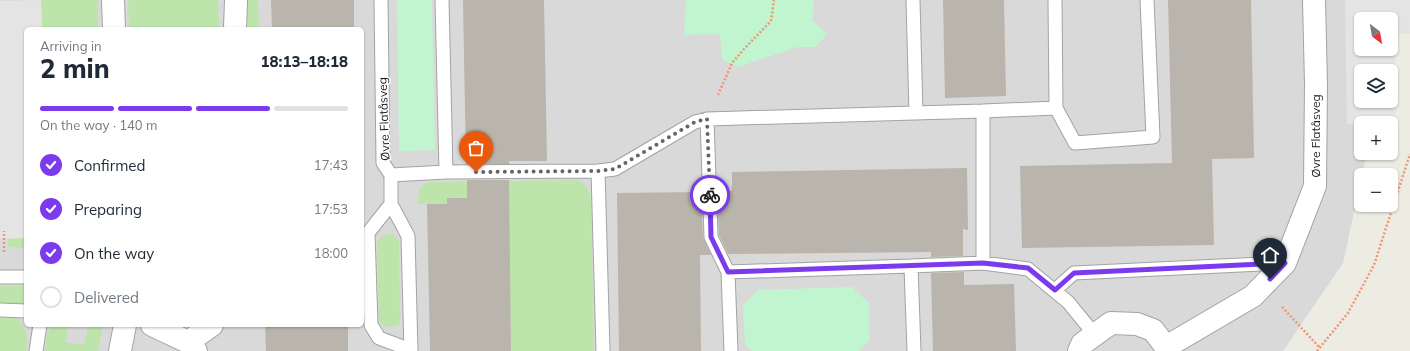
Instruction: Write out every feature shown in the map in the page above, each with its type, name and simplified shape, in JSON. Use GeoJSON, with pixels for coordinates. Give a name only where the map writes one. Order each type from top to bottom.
{"type":"FeatureCollection","features":[{"type":"Feature","properties":{"kind":"street"},"geometry":{"type":"LineString","coordinates":[[113,0],[114,27]]}},
{"type":"Feature","properties":{"kind":"street"},"geometry":{"type":"LineString","coordinates":[[236,0],[236,27]]}},
{"type":"Feature","properties":{"kind":"street","name":"Øvre Flatåsveg"},"geometry":{"type":"LineString","coordinates":[[1079,351],[1082,344],[1112,323],[1136,324],[1153,330],[1166,349],[1253,296],[1285,263],[1315,186],[1316,84],[1314,0]]}},
{"type":"Feature","properties":{"kind":"street"},"geometry":{"type":"LineString","coordinates":[[120,351],[125,327]]}},
{"type":"Feature","properties":{"kind":"street"},"geometry":{"type":"LineString","coordinates":[[156,327],[192,347],[210,327]]}},
{"type":"Feature","properties":{"kind":"lane","name":"Øvre Flatåsveg"},"geometry":{"type":"LineString","coordinates":[[381,0],[383,163],[391,175],[391,204],[408,236],[411,350]]}},
{"type":"Feature","properties":{"kind":"lane"},"geometry":{"type":"LineString","coordinates":[[442,0],[446,172]]}},
{"type":"Feature","properties":{"kind":"lane"},"geometry":{"type":"LineString","coordinates":[[913,0],[916,113]]}},
{"type":"Feature","properties":{"kind":"lane"},"geometry":{"type":"LineString","coordinates":[[1055,0],[1056,108],[1075,143],[1153,137],[1147,0]]}},
{"type":"Feature","properties":{"kind":"lane"},"geometry":{"type":"LineString","coordinates":[[391,175],[446,172],[598,171],[615,169],[695,122],[707,119],[1056,108]]}},
{"type":"Feature","properties":{"kind":"lane"},"geometry":{"type":"LineString","coordinates":[[983,111],[983,263]]}},
{"type":"Feature","properties":{"kind":"lane"},"geometry":{"type":"LineString","coordinates":[[707,119],[711,237],[728,272],[731,351]]}},
{"type":"Feature","properties":{"kind":"lane"},"geometry":{"type":"LineString","coordinates":[[598,171],[603,351]]}},
{"type":"Feature","properties":{"kind":"lane"},"geometry":{"type":"LineString","coordinates":[[391,204],[368,233],[371,325],[379,338],[411,350]]}},
{"type":"Feature","properties":{"kind":"lane"},"geometry":{"type":"LineString","coordinates":[[728,272],[983,263],[1028,268],[1068,302],[1095,335]]}},
{"type":"Feature","properties":{"kind":"lane"},"geometry":{"type":"LineString","coordinates":[[1055,290],[1074,273],[1285,263]]}},
{"type":"Feature","properties":{"kind":"lane"},"geometry":{"type":"LineString","coordinates":[[911,266],[914,351]]}},
{"type":"Feature","properties":{"kind":"lane"},"geometry":{"type":"LineString","coordinates":[[0,277],[24,277]]}},
{"type":"Feature","properties":{"kind":"lane"},"geometry":{"type":"LineString","coordinates":[[0,310],[24,311]]}},
{"type":"Feature","properties":{"kind":"lane"},"geometry":{"type":"LineString","coordinates":[[36,351],[40,327]]}},
{"type":"Feature","properties":{"kind":"path"},"geometry":{"type":"LineString","coordinates":[[707,119],[732,63],[771,21],[774,0]]}},
{"type":"Feature","properties":{"kind":"path"},"geometry":{"type":"LineString","coordinates":[[1317,351],[1348,312],[1374,264],[1410,154]]}},
{"type":"Feature","properties":{"kind":"path"},"geometry":{"type":"LineString","coordinates":[[4,231],[4,255]]}},
{"type":"Feature","properties":{"kind":"path"},"geometry":{"type":"LineString","coordinates":[[1262,286],[1320,348]]}},
{"type":"Feature","properties":{"kind":"shaded area"},"geometry":{"type":"Polygon","coordinates":[[[0,0],[1400,0],[1394,12],[1354,12],[1354,56],[1361,56],[1361,64],[1354,64],[1354,108],[1361,108],[1361,116],[1354,116],[1354,160],[1365,160],[1364,168],[1354,168],[1354,212],[1343,263],[1283,351],[0,351],[0,0]]]}},
{"type":"Feature","properties":{"kind":"shaded area"},"geometry":{"type":"Polygon","coordinates":[[[41,0],[42,27],[24,27],[24,238],[0,239],[0,1],[41,0]]]}},
{"type":"Feature","properties":{"kind":"shaded area"},"geometry":{"type":"Polygon","coordinates":[[[1345,0],[1410,0],[1410,34],[1398,34],[1398,12],[1354,12],[1354,56],[1395,56],[1395,64],[1354,64],[1354,108],[1396,108],[1396,116],[1354,116],[1354,124],[1347,124],[1345,0]]]}},
{"type":"Feature","properties":{"kind":"green space"},"geometry":{"type":"Polygon","coordinates":[[[41,0],[98,0],[98,27],[42,27],[41,0]]]}},
{"type":"Feature","properties":{"kind":"green space"},"geometry":{"type":"Polygon","coordinates":[[[128,0],[218,0],[219,27],[129,27],[128,0]]]}},
{"type":"Feature","properties":{"kind":"green space"},"geometry":{"type":"Polygon","coordinates":[[[243,0],[258,0],[259,27],[244,27],[243,0]]]}},
{"type":"Feature","properties":{"kind":"green space"},"geometry":{"type":"Polygon","coordinates":[[[397,0],[432,0],[435,150],[399,151],[397,0]]]}},
{"type":"Feature","properties":{"kind":"green space"},"geometry":{"type":"Polygon","coordinates":[[[686,0],[814,0],[812,20],[827,34],[816,47],[798,47],[738,67],[722,59],[720,34],[684,35],[686,0]]]}},
{"type":"Feature","properties":{"kind":"green space"},"geometry":{"type":"Polygon","coordinates":[[[578,180],[587,188],[591,198],[594,351],[511,351],[508,197],[447,198],[447,204],[418,204],[419,190],[422,186],[429,182],[578,180]]]}},
{"type":"Feature","properties":{"kind":"green space"},"geometry":{"type":"Polygon","coordinates":[[[393,234],[399,241],[400,320],[399,325],[390,327],[382,325],[379,320],[377,243],[381,237],[393,234]]]}},
{"type":"Feature","properties":{"kind":"green space"},"geometry":{"type":"Polygon","coordinates":[[[8,238],[24,238],[24,248],[8,247],[8,238]]]}},
{"type":"Feature","properties":{"kind":"green space"},"geometry":{"type":"Polygon","coordinates":[[[0,286],[24,286],[24,304],[0,303],[0,286]]]}},
{"type":"Feature","properties":{"kind":"green space"},"geometry":{"type":"Polygon","coordinates":[[[852,287],[869,303],[869,341],[859,351],[752,351],[745,344],[743,305],[758,290],[852,287]]]}},
{"type":"Feature","properties":{"kind":"green space"},"geometry":{"type":"Polygon","coordinates":[[[0,316],[13,317],[21,323],[26,332],[27,351],[0,351],[0,316]]]}},
{"type":"Feature","properties":{"kind":"green space"},"geometry":{"type":"Polygon","coordinates":[[[51,327],[68,327],[66,343],[84,344],[88,327],[103,327],[98,351],[45,351],[47,335],[51,327]]]}},
{"type":"Feature","properties":{"kind":"building"},"geometry":{"type":"Polygon","coordinates":[[[271,0],[354,0],[354,27],[272,27],[271,0]]]}},
{"type":"Feature","properties":{"kind":"building"},"geometry":{"type":"Polygon","coordinates":[[[463,0],[544,0],[547,161],[509,161],[509,164],[466,164],[463,0]]]}},
{"type":"Feature","properties":{"kind":"building"},"geometry":{"type":"Polygon","coordinates":[[[943,0],[1004,0],[1006,96],[945,98],[943,0]]]}},
{"type":"Feature","properties":{"kind":"building"},"geometry":{"type":"Polygon","coordinates":[[[1168,0],[1251,0],[1254,158],[1212,159],[1214,245],[1022,248],[1020,166],[1172,163],[1168,0]]]}},
{"type":"Feature","properties":{"kind":"building"},"geometry":{"type":"Polygon","coordinates":[[[967,168],[968,230],[963,229],[963,256],[931,257],[931,252],[728,254],[719,235],[717,191],[732,191],[732,172],[967,168]]]}},
{"type":"Feature","properties":{"kind":"building"},"geometry":{"type":"Polygon","coordinates":[[[467,180],[509,180],[511,351],[430,351],[427,204],[447,204],[447,198],[467,198],[467,180]]]}},
{"type":"Feature","properties":{"kind":"building"},"geometry":{"type":"Polygon","coordinates":[[[701,192],[703,237],[711,255],[700,255],[701,351],[619,351],[617,193],[701,192]]]}},
{"type":"Feature","properties":{"kind":"building"},"geometry":{"type":"Polygon","coordinates":[[[964,272],[964,285],[1014,284],[1016,351],[933,351],[931,273],[964,272]]]}},
{"type":"Feature","properties":{"kind":"building"},"geometry":{"type":"Polygon","coordinates":[[[265,327],[348,327],[348,351],[266,351],[265,327]]]}},
{"type":"Feature","properties":{"kind":"way so far"},"geometry":{"type":"LineString","coordinates":[[476,172],[598,171],[615,169],[695,122],[707,119],[710,195]]}},
{"type":"Feature","properties":{"kind":"route"},"geometry":{"type":"LineString","coordinates":[[710,195],[711,237],[728,272],[983,263],[1028,268],[1055,290],[1074,273],[1285,263],[1270,279]]}}]}
